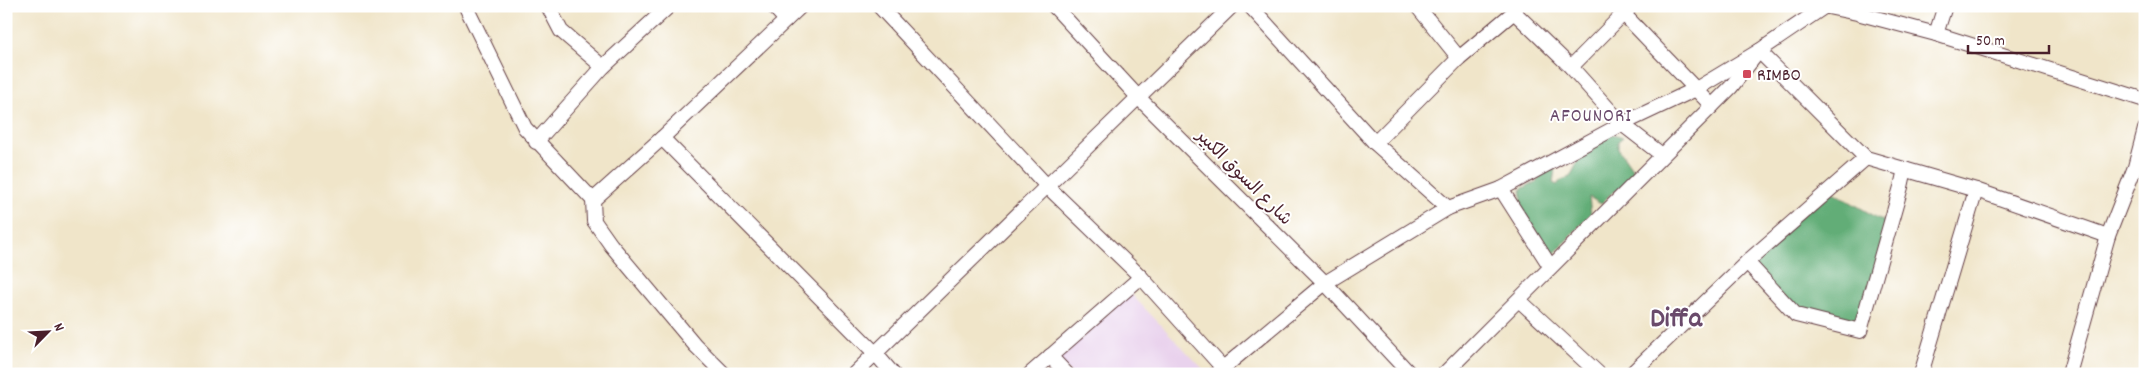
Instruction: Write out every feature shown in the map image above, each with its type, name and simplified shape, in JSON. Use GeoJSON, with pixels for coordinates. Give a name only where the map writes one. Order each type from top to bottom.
{"type":"FeatureCollection","features":[{"type":"Feature","properties":{"kind":"street"},"geometry":{"type":"LineString","coordinates":[[468,6],[467,9],[525,128],[536,142],[593,200],[594,222],[611,245],[695,345],[724,374]]}},
{"type":"Feature","properties":{"kind":"street"},"geometry":{"type":"LineString","coordinates":[[548,6],[561,30],[603,67]]}},
{"type":"Feature","properties":{"kind":"street"},"geometry":{"type":"LineString","coordinates":[[536,142],[603,67],[669,6]]}},
{"type":"Feature","properties":{"kind":"street"},"geometry":{"type":"LineString","coordinates":[[773,6],[786,20]]}},
{"type":"Feature","properties":{"kind":"street"},"geometry":{"type":"LineString","coordinates":[[593,200],[662,138],[801,6]]}},
{"type":"Feature","properties":{"kind":"street"},"geometry":{"type":"LineString","coordinates":[[879,6],[1047,186],[1141,277],[1219,370],[1325,283],[1448,208],[1501,189],[1622,124],[1696,89],[1760,51],[1823,7],[1857,13],[1936,34],[2145,100]]}},
{"type":"Feature","properties":{"kind":"street","name":"شارع السوق الكبير"},"geometry":{"type":"LineString","coordinates":[[1054,6],[1138,97],[1325,283],[1407,373]]}},
{"type":"Feature","properties":{"kind":"street"},"geometry":{"type":"LineString","coordinates":[[854,374],[1232,6]]}},
{"type":"Feature","properties":{"kind":"street"},"geometry":{"type":"LineString","coordinates":[[1250,6],[1375,143],[1448,208]]}},
{"type":"Feature","properties":{"kind":"street"},"geometry":{"type":"LineString","coordinates":[[1417,6],[1459,58]]}},
{"type":"Feature","properties":{"kind":"street"},"geometry":{"type":"LineString","coordinates":[[1936,34],[1945,6]]}},
{"type":"Feature","properties":{"kind":"street"},"geometry":{"type":"LineString","coordinates":[[1570,67],[1623,9],[1712,106]]}},
{"type":"Feature","properties":{"kind":"street"},"geometry":{"type":"LineString","coordinates":[[1375,143],[1459,58],[1514,12],[1570,67],[1622,124],[1662,155]]}},
{"type":"Feature","properties":{"kind":"street"},"geometry":{"type":"LineString","coordinates":[[1444,374],[1731,87],[1760,51]]}},
{"type":"Feature","properties":{"kind":"street"},"geometry":{"type":"LineString","coordinates":[[1760,51],[1866,158],[1976,190],[2108,236]]}},
{"type":"Feature","properties":{"kind":"street"},"geometry":{"type":"LineString","coordinates":[[2069,374],[2108,236],[2140,169],[2145,128]]}},
{"type":"Feature","properties":{"kind":"street"},"geometry":{"type":"LineString","coordinates":[[662,138],[875,353],[893,374]]}},
{"type":"Feature","properties":{"kind":"street"},"geometry":{"type":"LineString","coordinates":[[1631,374],[1747,262],[1866,158]]}},
{"type":"Feature","properties":{"kind":"street"},"geometry":{"type":"LineString","coordinates":[[1747,262],[1796,315],[1860,331],[1902,187],[1905,169]]}},
{"type":"Feature","properties":{"kind":"street"},"geometry":{"type":"LineString","coordinates":[[1501,189],[1550,266]]}},
{"type":"Feature","properties":{"kind":"street"},"geometry":{"type":"LineString","coordinates":[[1921,374],[1976,190]]}},
{"type":"Feature","properties":{"kind":"street"},"geometry":{"type":"LineString","coordinates":[[1030,374],[1141,277]]}},
{"type":"Feature","properties":{"kind":"street"},"geometry":{"type":"LineString","coordinates":[[1519,300],[1599,374]]}},
{"type":"Feature","properties":{"kind":"street"},"geometry":{"type":"LineString","coordinates":[[1050,356],[1067,374]]}},
{"type":"Feature","properties":{"kind":"shaded area"},"geometry":{"type":"Polygon","coordinates":[[[1130,293],[1206,372],[1204,374],[1071,374],[1058,360],[1130,293]]]}},
{"type":"Feature","properties":{"kind":"green space"},"geometry":{"type":"Polygon","coordinates":[[[1610,133],[1623,137],[1618,141],[1618,148],[1635,173],[1630,186],[1613,192],[1601,204],[1589,197],[1591,214],[1553,255],[1519,207],[1522,198],[1521,189],[1535,184],[1543,173],[1551,169],[1555,169],[1553,183],[1557,185],[1561,180],[1570,177],[1581,156],[1591,151],[1596,142],[1610,133]]]}},
{"type":"Feature","properties":{"kind":"green space"},"geometry":{"type":"Polygon","coordinates":[[[1830,190],[1893,227],[1858,329],[1797,312],[1748,261],[1830,190]]]}},
{"type":"Feature","properties":{"kind":"place","name":"RIMBO"},"geometry":{"type":"Point","coordinates":[1747,74]}},
{"type":"Feature","properties":{"kind":"district","name":"AFOUNORI"},"geometry":{"type":"Point","coordinates":[1591,114]}},
{"type":"Feature","properties":{"kind":"district","name":"Diffa"},"geometry":{"type":"Point","coordinates":[1676,316]}}]}
